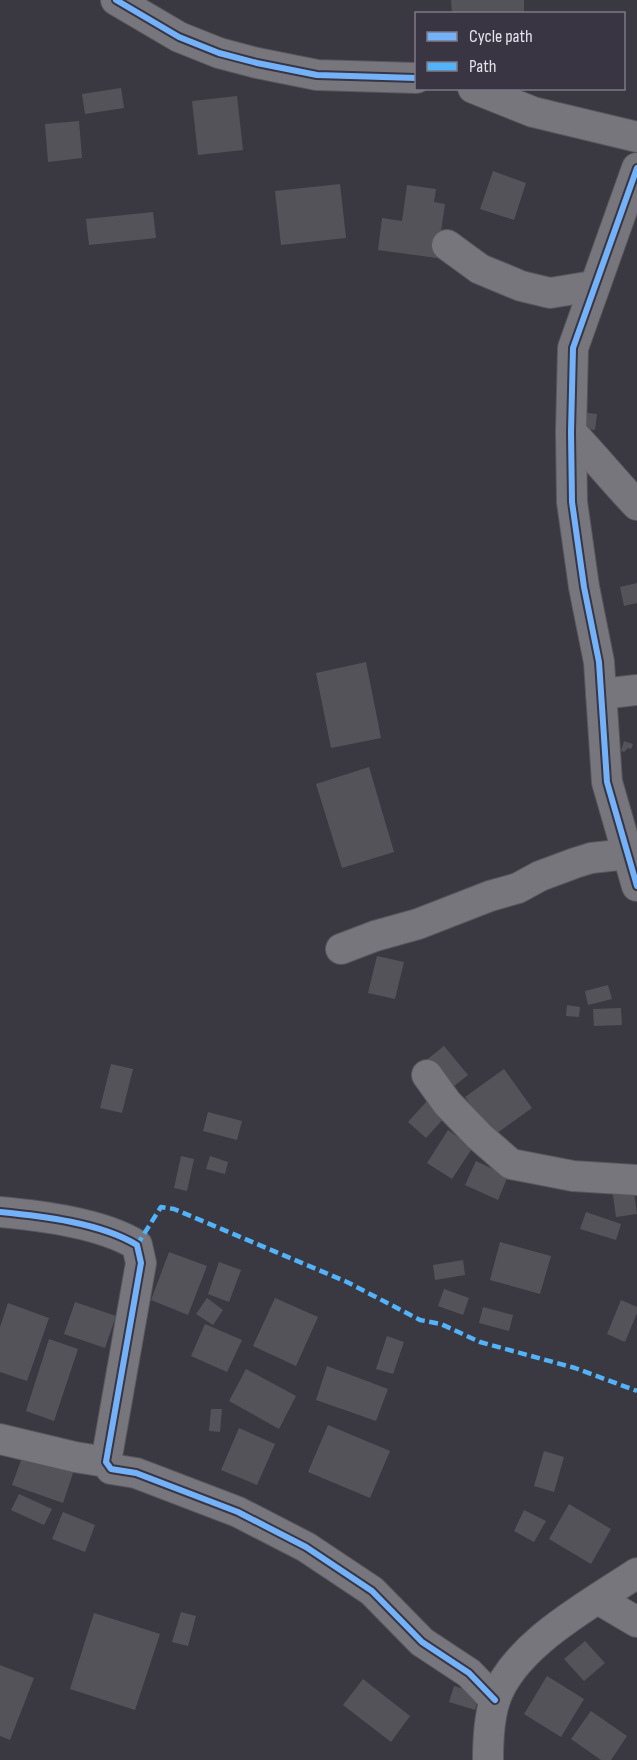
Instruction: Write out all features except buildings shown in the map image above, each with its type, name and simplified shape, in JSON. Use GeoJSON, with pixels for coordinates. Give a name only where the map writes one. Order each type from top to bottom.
{"type":"FeatureCollection","features":[{"type":"Feature","properties":{"kind":"street"},"geometry":{"type":"LineString","coordinates":[[116,0],[179,37],[219,53],[256,63],[317,75],[415,78]]}},
{"type":"Feature","properties":{"kind":"street"},"geometry":{"type":"LineString","coordinates":[[477,90],[533,112],[637,137]]}},
{"type":"Feature","properties":{"kind":"street"},"geometry":{"type":"LineString","coordinates":[[637,168],[593,286],[573,348],[571,432],[572,502],[584,587],[599,662],[607,782],[637,885]]}},
{"type":"Feature","properties":{"kind":"street"},"geometry":{"type":"LineString","coordinates":[[447,245],[480,269],[521,286],[550,293],[593,286]]}},
{"type":"Feature","properties":{"kind":"street"},"geometry":{"type":"LineString","coordinates":[[571,432],[637,505]]}},
{"type":"Feature","properties":{"kind":"street"},"geometry":{"type":"LineString","coordinates":[[601,694],[637,690]]}},
{"type":"Feature","properties":{"kind":"street"},"geometry":{"type":"LineString","coordinates":[[341,950],[375,936],[418,924],[490,896],[518,888],[540,876],[574,863],[591,858],[628,854]]}},
{"type":"Feature","properties":{"kind":"street"},"geometry":{"type":"LineString","coordinates":[[427,1075],[447,1103],[480,1137],[511,1164],[573,1176],[637,1180]]}},
{"type":"Feature","properties":{"kind":"street"},"geometry":{"type":"LineString","coordinates":[[0,1212],[60,1220],[122,1235],[137,1245],[141,1263],[106,1462]]}},
{"type":"Feature","properties":{"kind":"street"},"geometry":{"type":"LineString","coordinates":[[0,1438],[75,1457],[106,1462],[111,1469],[136,1473],[238,1512],[306,1547],[372,1591],[422,1642],[469,1673],[495,1700]]}},
{"type":"Feature","properties":{"kind":"street"},"geometry":{"type":"LineString","coordinates":[[488,1760],[488,1742],[495,1700],[515,1663],[547,1635],[637,1573]]}},
{"type":"Feature","properties":{"kind":"street"},"geometry":{"type":"LineString","coordinates":[[598,1599],[637,1622]]}},
{"type":"Feature","properties":{"kind":"marked path"},"geometry":{"type":"LineString","coordinates":[[137,1245],[161,1207],[174,1209],[347,1282],[420,1320],[441,1324],[480,1342],[575,1368],[637,1391]]}},
{"type":"Feature","properties":{"kind":"cycle path"},"geometry":{"type":"LineString","coordinates":[[116,0],[179,37],[219,53],[257,63],[317,75],[415,78]]}},
{"type":"Feature","properties":{"kind":"cycle path"},"geometry":{"type":"LineString","coordinates":[[637,168],[573,348],[571,432],[572,502],[584,587],[599,662],[607,782],[637,886]]}},
{"type":"Feature","properties":{"kind":"cycle path"},"geometry":{"type":"LineString","coordinates":[[0,1212],[52,1218],[89,1226],[122,1237],[137,1245],[141,1263],[106,1462],[111,1469],[136,1473],[238,1512],[306,1547],[372,1591],[422,1642],[469,1673],[495,1700]]}}]}
